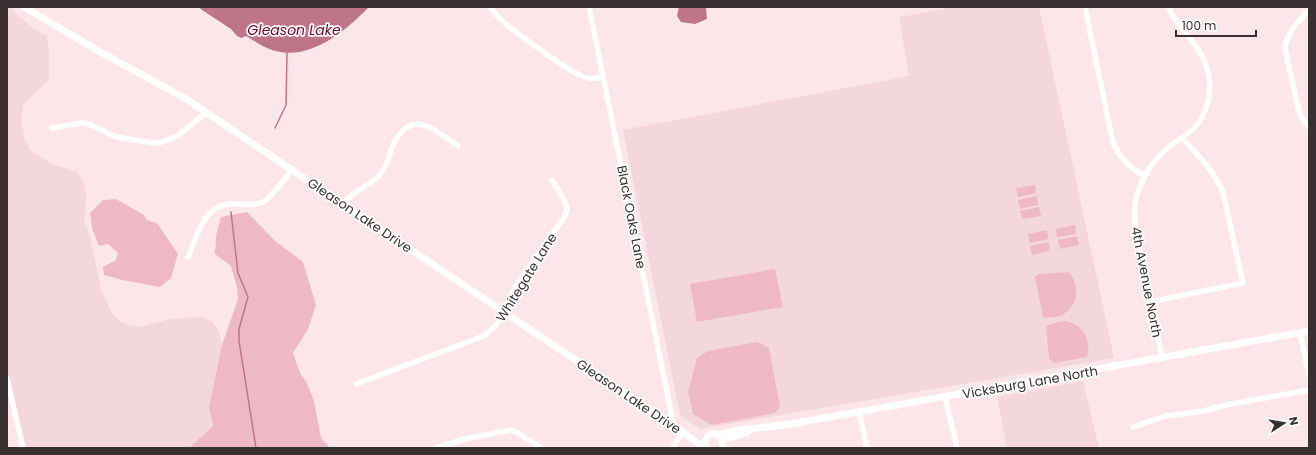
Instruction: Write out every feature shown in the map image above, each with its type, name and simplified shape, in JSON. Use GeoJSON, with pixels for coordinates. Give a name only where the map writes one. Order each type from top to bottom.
{"type":"FeatureCollection","features":[{"type":"Feature","properties":{"kind":"main road","name":"Gleason Lake Drive"},"geometry":{"type":"LineString","coordinates":[[24,7],[102,53],[183,97],[505,312],[686,434],[704,448]]}},
{"type":"Feature","properties":{"kind":"main road","name":"Vicksburg Lane North"},"geometry":{"type":"LineString","coordinates":[[706,438],[710,434],[727,434],[744,428],[751,429],[791,424],[1300,334],[1309,331]]}},
{"type":"Feature","properties":{"kind":"main road","name":"Vicksburg Lane North"},"geometry":{"type":"LineString","coordinates":[[722,445],[729,438],[746,433],[751,429]]}},
{"type":"Feature","properties":{"kind":"main road","name":"Gleason Lake Drive"},"geometry":{"type":"LineString","coordinates":[[686,434],[706,438]]}},
{"type":"Feature","properties":{"kind":"main road"},"geometry":{"type":"LineString","coordinates":[[719,434],[722,445]]}},
{"type":"Feature","properties":{"kind":"main road"},"geometry":{"type":"LineString","coordinates":[[704,448],[706,438]]}},
{"type":"Feature","properties":{"kind":"street"},"geometry":{"type":"LineString","coordinates":[[490,7],[494,13],[518,33],[564,66],[585,78],[591,79],[603,77]]}},
{"type":"Feature","properties":{"kind":"street","name":"Black Oaks Lane"},"geometry":{"type":"LineString","coordinates":[[589,7],[674,427]]}},
{"type":"Feature","properties":{"kind":"street"},"geometry":{"type":"LineString","coordinates":[[1085,7],[1113,143],[1123,160],[1130,167],[1144,176]]}},
{"type":"Feature","properties":{"kind":"street","name":"4th Avenue North"},"geometry":{"type":"LineString","coordinates":[[1162,358],[1135,221],[1136,198],[1144,176],[1164,151],[1195,127],[1207,105],[1210,92],[1210,80],[1203,56],[1176,21],[1168,7]]}},
{"type":"Feature","properties":{"kind":"street"},"geometry":{"type":"LineString","coordinates":[[1309,10],[1289,32],[1285,48],[1298,108],[1301,117],[1309,126]]}},
{"type":"Feature","properties":{"kind":"street"},"geometry":{"type":"LineString","coordinates":[[52,128],[82,123],[89,124],[116,137],[154,143],[162,142],[177,136],[206,113]]}},
{"type":"Feature","properties":{"kind":"street"},"geometry":{"type":"LineString","coordinates":[[343,204],[351,195],[375,180],[381,174],[386,166],[398,135],[406,129],[412,126],[425,125],[431,127],[458,146]]}},
{"type":"Feature","properties":{"kind":"street"},"geometry":{"type":"LineString","coordinates":[[1150,302],[1243,282],[1223,192],[1218,179],[1210,168],[1182,138]]}},
{"type":"Feature","properties":{"kind":"street"},"geometry":{"type":"LineString","coordinates":[[188,257],[207,214],[213,209],[226,204],[248,205],[262,202],[268,198],[292,170]]}},
{"type":"Feature","properties":{"kind":"street","name":"Whitegate Lane"},"geometry":{"type":"LineString","coordinates":[[356,384],[481,337],[493,329],[505,312],[512,294],[554,230],[564,220],[567,209],[566,203],[552,180]]}},
{"type":"Feature","properties":{"kind":"street"},"geometry":{"type":"LineString","coordinates":[[1300,334],[1309,375]]}},
{"type":"Feature","properties":{"kind":"street"},"geometry":{"type":"LineString","coordinates":[[7,378],[23,448]]}},
{"type":"Feature","properties":{"kind":"street"},"geometry":{"type":"LineString","coordinates":[[1133,427],[1166,416],[1204,411],[1226,405],[1309,390]]}},
{"type":"Feature","properties":{"kind":"street"},"geometry":{"type":"LineString","coordinates":[[945,397],[957,448]]}},
{"type":"Feature","properties":{"kind":"street"},"geometry":{"type":"LineString","coordinates":[[859,412],[867,448]]}},
{"type":"Feature","properties":{"kind":"street"},"geometry":{"type":"LineString","coordinates":[[435,448],[469,438],[511,430],[515,431],[541,448]]}},
{"type":"Feature","properties":{"kind":"street"},"geometry":{"type":"LineString","coordinates":[[672,448],[686,434]]}},
{"type":"Feature","properties":{"kind":"shaded area"},"geometry":{"type":"Polygon","coordinates":[[[7,7],[12,7],[15,13],[34,29],[47,36],[49,51],[49,80],[23,105],[21,122],[25,140],[30,150],[55,165],[77,172],[83,181],[87,198],[84,222],[89,233],[102,292],[112,313],[119,321],[128,325],[139,327],[171,319],[202,317],[212,322],[219,331],[222,345],[209,407],[213,426],[189,448],[23,448],[7,378],[7,7]]]}},
{"type":"Feature","properties":{"kind":"shaded area"},"geometry":{"type":"Polygon","coordinates":[[[955,7],[1039,7],[1114,358],[700,429],[680,415],[623,130],[909,76],[899,17],[955,7]]]}},
{"type":"Feature","properties":{"kind":"shaded area"},"geometry":{"type":"Polygon","coordinates":[[[1035,185],[1036,193],[1018,197],[1016,188],[1035,185]]]}},
{"type":"Feature","properties":{"kind":"shaded area"},"geometry":{"type":"Polygon","coordinates":[[[1037,196],[1038,205],[1020,209],[1018,200],[1037,196]]]}},
{"type":"Feature","properties":{"kind":"shaded area"},"geometry":{"type":"Polygon","coordinates":[[[116,199],[144,215],[147,220],[157,223],[178,254],[171,278],[160,287],[104,275],[103,267],[116,260],[118,253],[108,244],[99,246],[92,228],[90,213],[103,200],[116,199]]]}},
{"type":"Feature","properties":{"kind":"shaded area"},"geometry":{"type":"Polygon","coordinates":[[[1039,207],[1041,216],[1022,219],[1020,211],[1039,207]]]}},
{"type":"Feature","properties":{"kind":"shaded area"},"geometry":{"type":"Polygon","coordinates":[[[247,212],[275,241],[303,262],[316,305],[308,329],[293,353],[300,373],[307,383],[314,401],[321,438],[330,448],[189,448],[213,426],[209,407],[222,345],[238,299],[237,287],[231,266],[215,254],[216,236],[221,217],[247,212]]]}},
{"type":"Feature","properties":{"kind":"shaded area"},"geometry":{"type":"Polygon","coordinates":[[[1075,225],[1076,234],[1057,237],[1056,229],[1075,225]]]}},
{"type":"Feature","properties":{"kind":"shaded area"},"geometry":{"type":"Polygon","coordinates":[[[1047,230],[1048,239],[1030,243],[1028,234],[1047,230]]]}},
{"type":"Feature","properties":{"kind":"shaded area"},"geometry":{"type":"Polygon","coordinates":[[[1077,236],[1079,245],[1060,249],[1058,240],[1077,236]]]}},
{"type":"Feature","properties":{"kind":"shaded area"},"geometry":{"type":"Polygon","coordinates":[[[1049,242],[1050,251],[1032,255],[1030,246],[1049,242]]]}},
{"type":"Feature","properties":{"kind":"shaded area"},"geometry":{"type":"Polygon","coordinates":[[[775,269],[783,307],[697,322],[690,284],[775,269]]]}},
{"type":"Feature","properties":{"kind":"shaded area"},"geometry":{"type":"Polygon","coordinates":[[[1069,272],[1074,280],[1076,289],[1076,297],[1073,305],[1068,311],[1061,315],[1043,317],[1035,277],[1039,274],[1069,272]]]}},
{"type":"Feature","properties":{"kind":"shaded area"},"geometry":{"type":"Polygon","coordinates":[[[1065,321],[1077,326],[1085,334],[1088,345],[1087,357],[1054,363],[1049,359],[1046,326],[1065,321]]]}},
{"type":"Feature","properties":{"kind":"shaded area"},"geometry":{"type":"Polygon","coordinates":[[[757,342],[769,348],[780,407],[775,413],[712,425],[693,414],[688,392],[697,358],[708,351],[757,342]]]}},
{"type":"Feature","properties":{"kind":"shaded area"},"geometry":{"type":"Polygon","coordinates":[[[1083,381],[1099,448],[1007,448],[997,397],[1083,381]]]}},
{"type":"Feature","properties":{"kind":"water","name":"Gleason Lake"},"geometry":{"type":"Polygon","coordinates":[[[199,7],[369,7],[348,27],[323,44],[296,52],[282,52],[267,48],[246,36],[241,38],[237,36],[231,29],[199,7]]]}},
{"type":"Feature","properties":{"kind":"water"},"geometry":{"type":"Polygon","coordinates":[[[679,7],[706,7],[707,19],[695,24],[681,22],[677,16],[679,7]]]}},
{"type":"Feature","properties":{"kind":"waterway"},"geometry":{"type":"LineString","coordinates":[[275,128],[286,105],[287,53]]}},
{"type":"Feature","properties":{"kind":"waterway"},"geometry":{"type":"LineString","coordinates":[[231,212],[238,273],[248,297],[239,329],[239,341],[256,448]]}}]}
